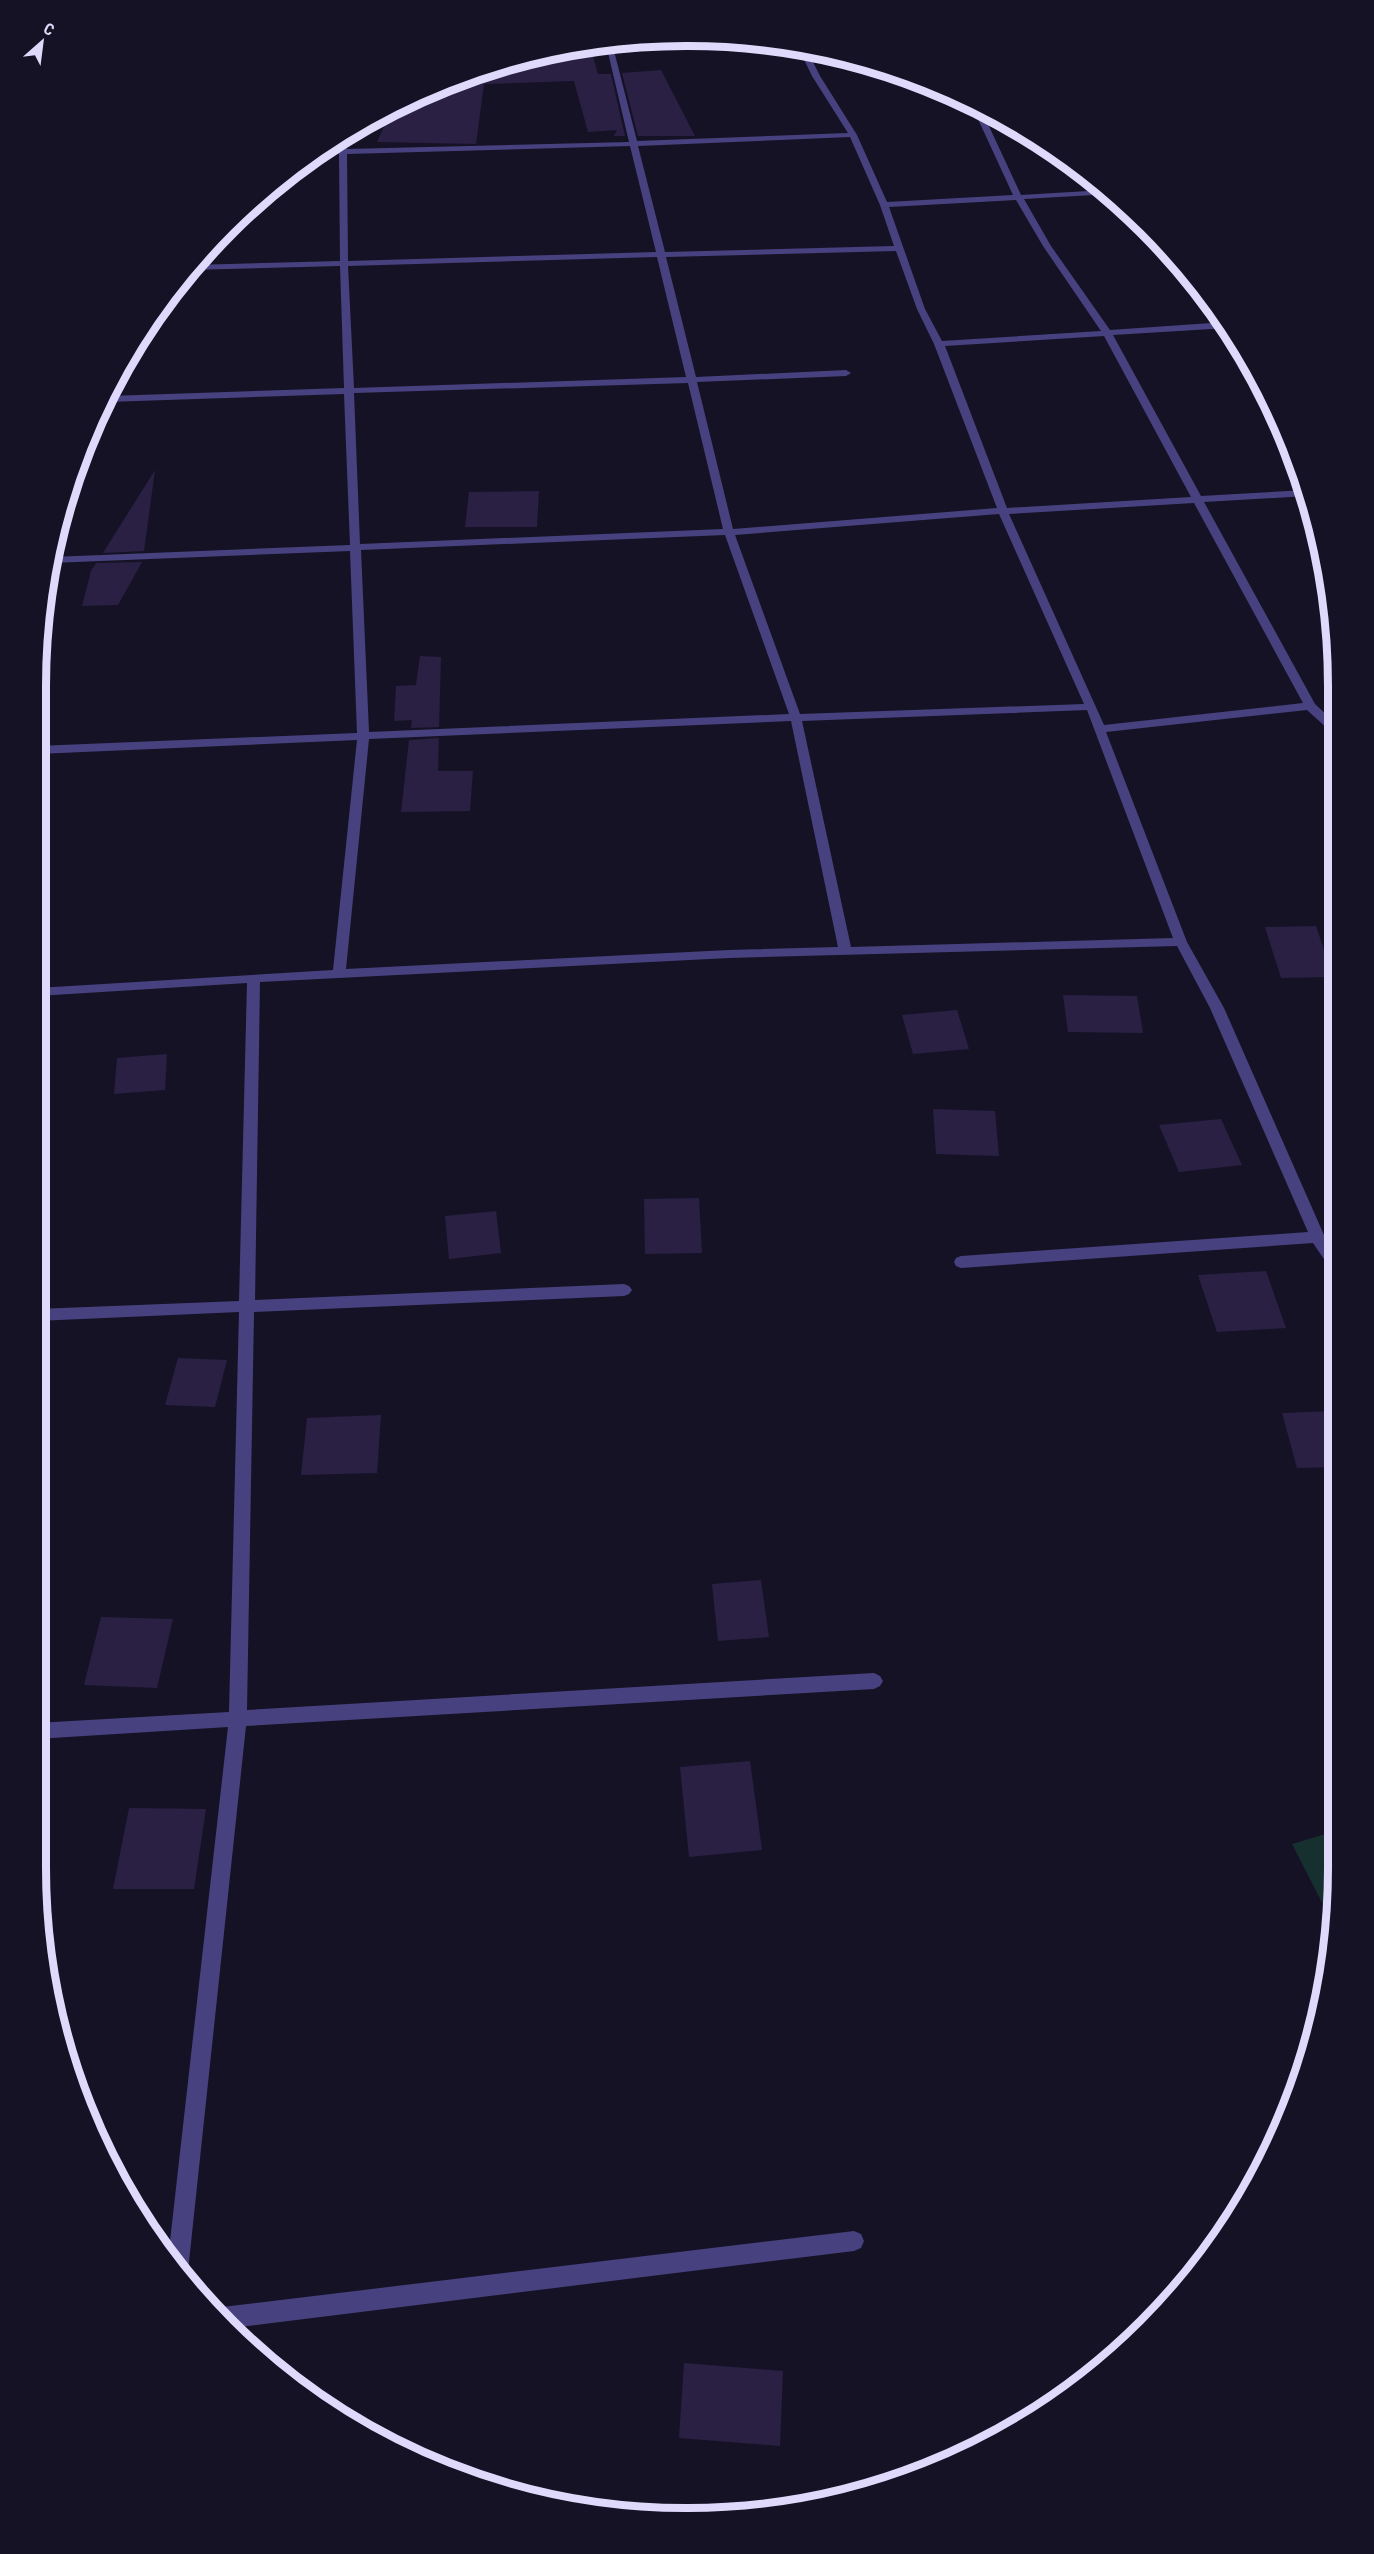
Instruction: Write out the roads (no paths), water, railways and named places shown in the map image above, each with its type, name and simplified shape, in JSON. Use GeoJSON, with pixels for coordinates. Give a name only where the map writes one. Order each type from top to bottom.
{"type":"FeatureCollection","features":[{"type":"Feature","properties":{"kind":"street"},"geometry":{"type":"LineString","coordinates":[[611,51],[729,532],[796,718],[845,951]]}},
{"type":"Feature","properties":{"kind":"street"},"geometry":{"type":"LineString","coordinates":[[807,58],[853,135],[884,205],[921,309],[939,344],[1003,511],[1091,707],[1181,942],[1217,1008],[1317,1237],[1328,1254]]}},
{"type":"Feature","properties":{"kind":"street"},"geometry":{"type":"LineString","coordinates":[[982,119],[1018,197],[1047,246],[1107,333],[1310,706],[1328,723]]}},
{"type":"Feature","properties":{"kind":"street"},"geometry":{"type":"LineString","coordinates":[[334,152],[853,135]]}},
{"type":"Feature","properties":{"kind":"street"},"geometry":{"type":"LineString","coordinates":[[339,973],[363,737],[348,389],[343,147]]}},
{"type":"Feature","properties":{"kind":"street"},"geometry":{"type":"LineString","coordinates":[[884,205],[1094,193]]}},
{"type":"Feature","properties":{"kind":"street"},"geometry":{"type":"LineString","coordinates":[[203,268],[899,248]]}},
{"type":"Feature","properties":{"kind":"street"},"geometry":{"type":"LineString","coordinates":[[939,344],[1216,326]]}},
{"type":"Feature","properties":{"kind":"street"},"geometry":{"type":"LineString","coordinates":[[116,399],[348,389],[693,381],[846,373]]}},
{"type":"Feature","properties":{"kind":"street"},"geometry":{"type":"LineString","coordinates":[[60,560],[729,532],[1003,511],[1298,494]]}},
{"type":"Feature","properties":{"kind":"street"},"geometry":{"type":"LineString","coordinates":[[1099,729],[1310,706]]}},
{"type":"Feature","properties":{"kind":"street"},"geometry":{"type":"LineString","coordinates":[[46,750],[1091,707]]}},
{"type":"Feature","properties":{"kind":"street"},"geometry":{"type":"LineString","coordinates":[[46,991],[339,973],[729,954],[1181,942]]}},
{"type":"Feature","properties":{"kind":"street"},"geometry":{"type":"LineString","coordinates":[[179,2256],[238,1720],[254,978]]}},
{"type":"Feature","properties":{"kind":"street"},"geometry":{"type":"LineString","coordinates":[[960,1262],[1317,1237]]}},
{"type":"Feature","properties":{"kind":"street"},"geometry":{"type":"LineString","coordinates":[[46,1315],[624,1290]]}},
{"type":"Feature","properties":{"kind":"street"},"geometry":{"type":"LineString","coordinates":[[46,1730],[874,1681]]}},
{"type":"Feature","properties":{"kind":"street"},"geometry":{"type":"LineString","coordinates":[[231,2317],[854,2241]]}}]}
